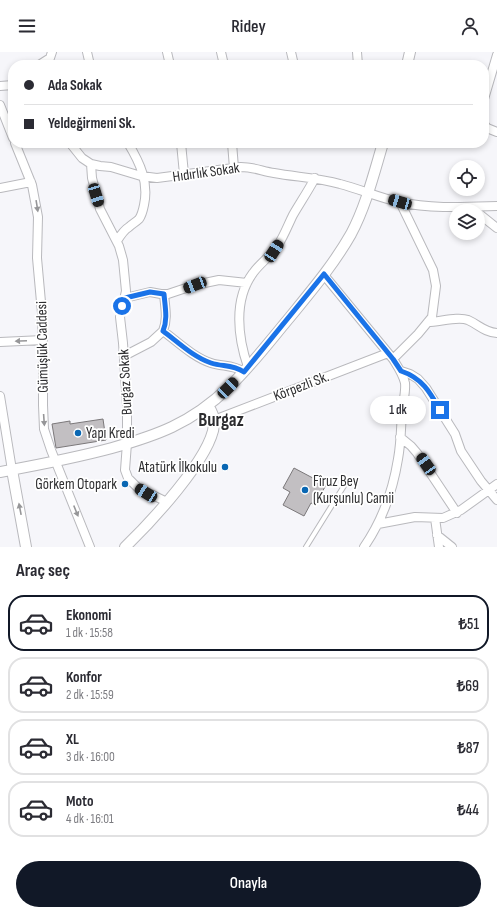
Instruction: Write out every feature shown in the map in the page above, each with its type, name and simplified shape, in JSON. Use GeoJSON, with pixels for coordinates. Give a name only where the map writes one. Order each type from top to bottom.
{"type":"FeatureCollection","features":[{"type":"Feature","properties":{"kind":"street"},"geometry":{"type":"LineString","coordinates":[[47,60],[50,58],[52,52]]}},
{"type":"Feature","properties":{"kind":"street"},"geometry":{"type":"LineString","coordinates":[[489,82],[497,55]]}},
{"type":"Feature","properties":{"kind":"street"},"geometry":{"type":"LineString","coordinates":[[0,105],[8,125]]}},
{"type":"Feature","properties":{"kind":"street","name":"Gümüşlük Caddesi"},"geometry":{"type":"LineString","coordinates":[[17,148],[31,182],[38,216],[37,258],[43,340],[44,429],[47,440],[90,547]]}},
{"type":"Feature","properties":{"kind":"street"},"geometry":{"type":"LineString","coordinates":[[74,148],[82,158],[91,164]]}},
{"type":"Feature","properties":{"kind":"street"},"geometry":{"type":"LineString","coordinates":[[117,241],[124,230],[140,218],[146,188],[144,176],[131,148]]}},
{"type":"Feature","properties":{"kind":"street"},"geometry":{"type":"LineString","coordinates":[[181,148],[184,174]]}},
{"type":"Feature","properties":{"kind":"street"},"geometry":{"type":"LineString","coordinates":[[232,148],[234,168]]}},
{"type":"Feature","properties":{"kind":"street"},"geometry":{"type":"LineString","coordinates":[[0,472],[56,462],[145,438],[173,427],[222,395],[246,370],[324,274],[351,233],[367,194],[381,148]]}},
{"type":"Feature","properties":{"kind":"street","name":"Hıdırlık Sokak"},"geometry":{"type":"LineString","coordinates":[[91,164],[111,167],[157,178],[250,167],[273,173],[315,178],[340,184],[367,194],[400,202],[449,207]]}},
{"type":"Feature","properties":{"kind":"street","name":"Burgaz Sokak"},"geometry":{"type":"LineString","coordinates":[[91,164],[92,178],[100,209],[122,252],[123,260],[126,291],[120,317],[127,405],[127,443],[124,465],[126,474],[128,478],[142,491],[167,502]]}},
{"type":"Feature","properties":{"kind":"street"},"geometry":{"type":"LineString","coordinates":[[246,370],[241,346],[239,323],[241,304],[247,283],[258,267],[277,246],[315,178]]}},
{"type":"Feature","properties":{"kind":"street"},"geometry":{"type":"LineString","coordinates":[[0,188],[31,182]]}},
{"type":"Feature","properties":{"kind":"street"},"geometry":{"type":"LineString","coordinates":[[391,356],[432,317],[436,286],[433,270],[400,202]]}},
{"type":"Feature","properties":{"kind":"street","name":"Hıdırlık Sokak"},"geometry":{"type":"LineString","coordinates":[[485,208],[497,206]]}},
{"type":"Feature","properties":{"kind":"street"},"geometry":{"type":"LineString","coordinates":[[485,219],[497,228]]}},
{"type":"Feature","properties":{"kind":"street"},"geometry":{"type":"LineString","coordinates":[[324,274],[391,356],[401,371],[405,382],[398,459],[392,483],[378,524],[364,547]]}},
{"type":"Feature","properties":{"kind":"street"},"geometry":{"type":"LineString","coordinates":[[125,298],[150,292],[164,294],[177,292],[195,285],[219,280],[247,283]]}},
{"type":"Feature","properties":{"kind":"street"},"geometry":{"type":"LineString","coordinates":[[124,356],[151,342],[163,331],[166,324],[164,294]]}},
{"type":"Feature","properties":{"kind":"street"},"geometry":{"type":"LineString","coordinates":[[428,322],[461,318],[468,320],[488,332],[497,334]]}},
{"type":"Feature","properties":{"kind":"street"},"geometry":{"type":"LineString","coordinates":[[163,331],[202,359],[211,363],[246,370]]}},
{"type":"Feature","properties":{"kind":"street"},"geometry":{"type":"LineString","coordinates":[[0,342],[43,340]]}},
{"type":"Feature","properties":{"kind":"street","name":"Körpezli Sk."},"geometry":{"type":"LineString","coordinates":[[214,420],[391,356]]}},
{"type":"Feature","properties":{"kind":"street"},"geometry":{"type":"LineString","coordinates":[[401,371],[418,379],[426,388],[455,434],[461,452],[497,500]]}},
{"type":"Feature","properties":{"kind":"street"},"geometry":{"type":"LineString","coordinates":[[0,396],[26,547]]}},
{"type":"Feature","properties":{"kind":"street"},"geometry":{"type":"LineString","coordinates":[[125,547],[153,519],[187,476],[205,450],[212,436],[214,420],[208,405]]}},
{"type":"Feature","properties":{"kind":"street"},"geometry":{"type":"LineString","coordinates":[[400,437],[417,453],[457,513]]}},
{"type":"Feature","properties":{"kind":"street"},"geometry":{"type":"LineString","coordinates":[[378,524],[415,517],[443,518],[457,513],[497,484]]}},
{"type":"Feature","properties":{"kind":"street"},"geometry":{"type":"LineString","coordinates":[[435,518],[440,547]]}},
{"type":"Feature","properties":{"kind":"street"},"geometry":{"type":"LineString","coordinates":[[438,535],[452,547]]}},
{"type":"Feature","properties":{"kind":"lane"},"geometry":{"type":"LineString","coordinates":[[306,547],[344,486]]}},
{"type":"Feature","properties":{"kind":"building"},"geometry":{"type":"Polygon","coordinates":[[[103,419],[106,440],[56,448],[52,424],[70,421],[70,424],[103,419]]]}},
{"type":"Feature","properties":{"kind":"building","name":"Fîruz Bey (Kurşunlu) Camii"},"geometry":{"type":"Polygon","coordinates":[[[294,468],[326,485],[315,505],[311,503],[304,516],[283,505],[290,492],[283,488],[294,468]]]}},
{"type":"Feature","properties":{"kind":"place","name":"Yapı Kredi"},"geometry":{"type":"Point","coordinates":[78,433]}},
{"type":"Feature","properties":{"kind":"place","name":"Atatürk İlkokulu"},"geometry":{"type":"Point","coordinates":[225,467]}},
{"type":"Feature","properties":{"kind":"place","name":"Görkem Otopark"},"geometry":{"type":"Point","coordinates":[125,484]}},
{"type":"Feature","properties":{"kind":"place","name":"Fîruz Bey (Kurşunlu) Camii"},"geometry":{"type":"Point","coordinates":[305,490]}},
{"type":"Feature","properties":{"kind":"district","name":"Burgaz"},"geometry":{"type":"Point","coordinates":[221,419]}},
{"type":"Feature","properties":{"kind":"route"},"geometry":{"type":"LineString","coordinates":[[122,306],[125,298],[144,292],[164,294],[166,324],[163,331],[202,359],[211,363],[232,366],[244,372],[324,274],[401,371],[418,379],[434,398],[440,410]]}}]}
